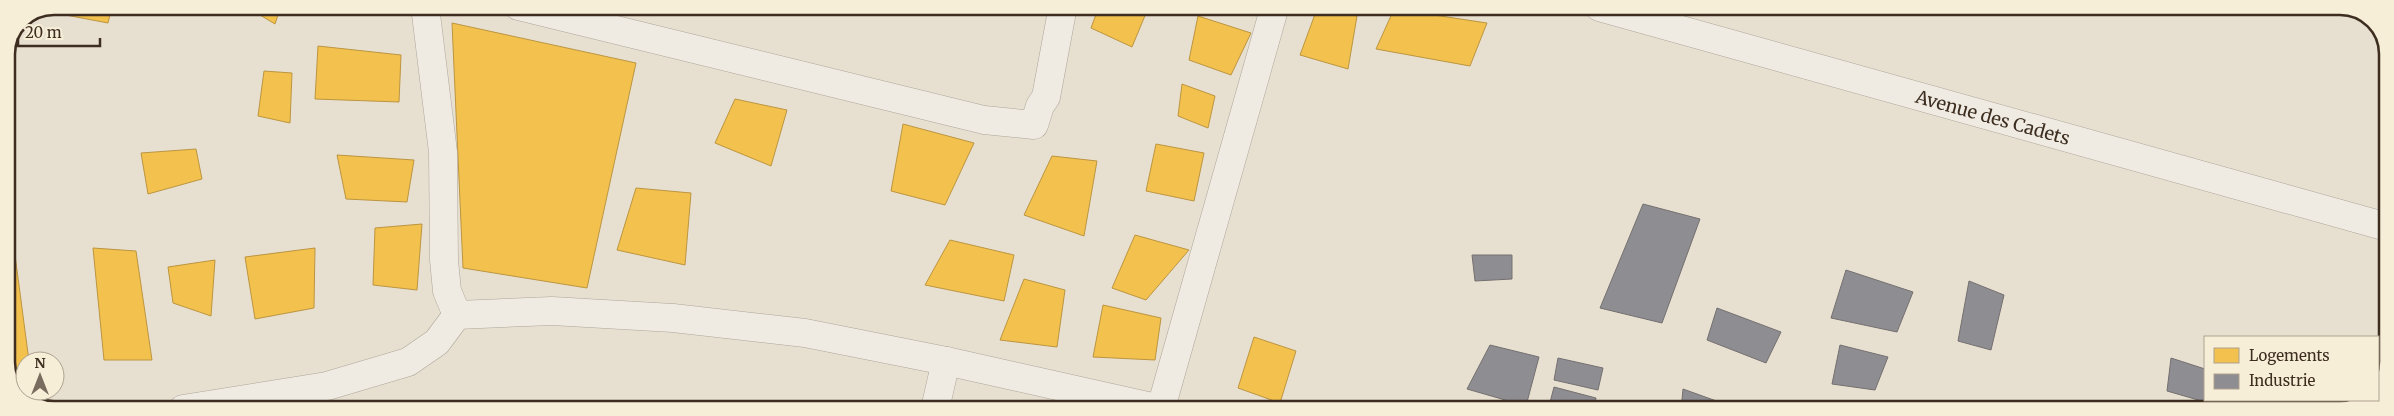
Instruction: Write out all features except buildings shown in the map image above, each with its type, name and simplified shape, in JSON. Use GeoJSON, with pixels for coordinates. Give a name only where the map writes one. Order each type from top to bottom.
{"type":"FeatureCollection","features":[{"type":"Feature","properties":{"kind":"street"},"geometry":{"type":"LineString","coordinates":[[426,15],[443,152],[444,260],[447,291],[457,315]]}},
{"type":"Feature","properties":{"kind":"street"},"geometry":{"type":"LineString","coordinates":[[555,15],[984,120],[1034,125],[1040,106],[1046,97],[1061,15]]}},
{"type":"Feature","properties":{"kind":"street"},"geometry":{"type":"LineString","coordinates":[[1165,401],[1273,15]]}},
{"type":"Feature","properties":{"kind":"street","name":"Avenue des Cadets"},"geometry":{"type":"LineString","coordinates":[[1631,15],[2379,226]]}},
{"type":"Feature","properties":{"kind":"street"},"geometry":{"type":"LineString","coordinates":[[457,315],[552,311],[673,318],[805,333],[946,361],[1127,401]]}},
{"type":"Feature","properties":{"kind":"street"},"geometry":{"type":"LineString","coordinates":[[233,401],[327,386],[408,362],[437,342],[457,315]]}},
{"type":"Feature","properties":{"kind":"street"},"geometry":{"type":"LineString","coordinates":[[937,401],[946,361]]}}]}
